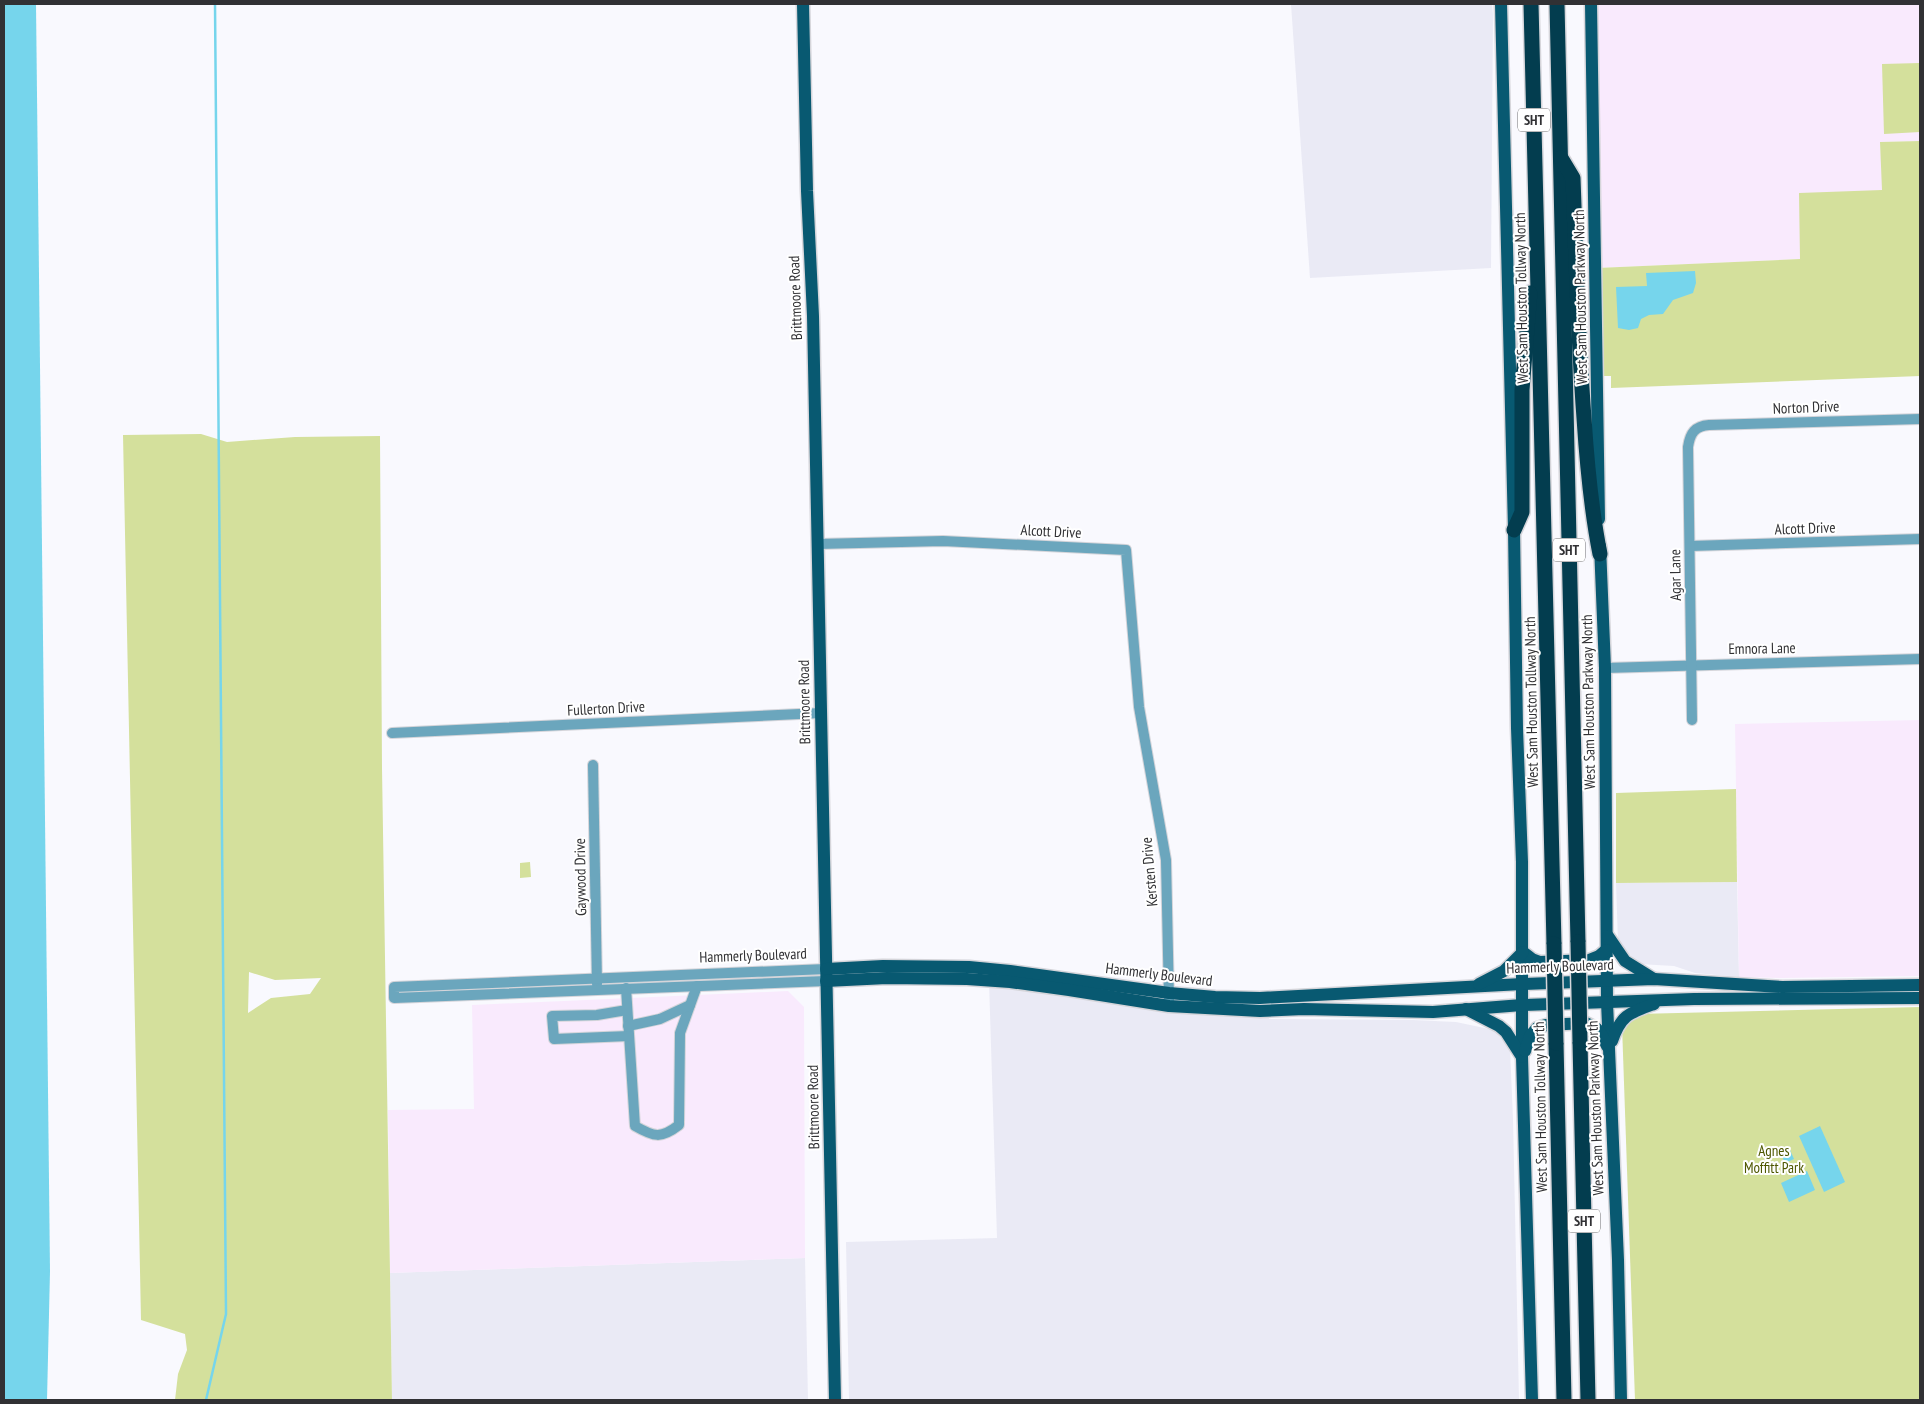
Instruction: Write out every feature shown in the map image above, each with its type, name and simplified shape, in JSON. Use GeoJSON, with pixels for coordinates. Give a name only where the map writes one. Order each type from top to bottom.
{"type":"FeatureCollection","features":[{"type":"Feature","properties":{"kind":"highway","name":"West Sam Houston Tollway North"},"geometry":{"type":"LineString","coordinates":[[1531,4],[1564,1400]]}},
{"type":"Feature","properties":{"kind":"highway","name":"SHT"},"geometry":{"type":"LineString","coordinates":[[1557,4],[1588,1400]]}},
{"type":"Feature","properties":{"kind":"highway"},"geometry":{"type":"LineString","coordinates":[[1560,157],[1573,178],[1583,401],[1592,515],[1600,554]]}},
{"type":"Feature","properties":{"kind":"highway"},"geometry":{"type":"LineString","coordinates":[[1514,530],[1522,512],[1522,390],[1536,202]]}},
{"type":"Feature","properties":{"kind":"main road","name":"Brittmoore Road"},"geometry":{"type":"LineString","coordinates":[[803,4],[807,191],[813,316],[835,1400]]}},
{"type":"Feature","properties":{"kind":"main road"},"geometry":{"type":"LineString","coordinates":[[1501,4],[1522,862],[1522,1058],[1532,1400]]}},
{"type":"Feature","properties":{"kind":"main road","name":"West Sam Houston Parkway North"},"geometry":{"type":"LineString","coordinates":[[1591,4],[1600,554],[1605,668],[1607,1002],[1618,1260],[1621,1400]]}},
{"type":"Feature","properties":{"kind":"main road"},"geometry":{"type":"LineString","coordinates":[[1608,936],[1625,961],[1654,979]]}},
{"type":"Feature","properties":{"kind":"main road"},"geometry":{"type":"LineString","coordinates":[[1522,952],[1540,962],[1589,960],[1599,956],[1606,950]]}},
{"type":"Feature","properties":{"kind":"main road"},"geometry":{"type":"LineString","coordinates":[[1474,986],[1500,974],[1522,952]]}},
{"type":"Feature","properties":{"kind":"main road","name":"Hammerly Boulevard"},"geometry":{"type":"LineString","coordinates":[[826,975],[883,966],[966,967],[1010,970],[1169,993],[1260,998],[1474,986],[1654,979],[1782,987],[1920,985]]}},
{"type":"Feature","properties":{"kind":"main road","name":"Hammerly Boulevard"},"geometry":{"type":"LineString","coordinates":[[826,975],[1010,982],[1169,1006],[1260,1011],[1304,1009],[1433,1012],[1522,1005],[1667,1000],[1920,998]]}},
{"type":"Feature","properties":{"kind":"main road"},"geometry":{"type":"LineString","coordinates":[[1609,1051],[1617,1027],[1625,1017],[1632,1012],[1667,1000]]}},
{"type":"Feature","properties":{"kind":"main road"},"geometry":{"type":"LineString","coordinates":[[1466,1009],[1499,1026],[1506,1032],[1522,1058]]}},
{"type":"Feature","properties":{"kind":"main road"},"geometry":{"type":"LineString","coordinates":[[1522,1058],[1530,1036],[1537,1028],[1546,1026],[1586,1023],[1596,1028],[1602,1035],[1609,1051]]}},
{"type":"Feature","properties":{"kind":"street","name":"Norton Drive"},"geometry":{"type":"LineString","coordinates":[[1694,430],[1700,426],[1709,425],[1920,419]]}},
{"type":"Feature","properties":{"kind":"street","name":"Agar Lane"},"geometry":{"type":"LineString","coordinates":[[1692,720],[1688,447],[1689,437],[1694,430]]}},
{"type":"Feature","properties":{"kind":"street","name":"Alcott Drive"},"geometry":{"type":"LineString","coordinates":[[818,544],[943,540],[1126,550],[1139,707]]}},
{"type":"Feature","properties":{"kind":"street","name":"Alcott Drive"},"geometry":{"type":"LineString","coordinates":[[1690,546],[1920,540]]}},
{"type":"Feature","properties":{"kind":"street","name":"Emnora Lane"},"geometry":{"type":"LineString","coordinates":[[1605,668],[1692,664],[1920,659]]}},
{"type":"Feature","properties":{"kind":"street","name":"Kersten Drive"},"geometry":{"type":"LineString","coordinates":[[1139,707],[1166,860],[1169,1006]]}},
{"type":"Feature","properties":{"kind":"street","name":"Fullerton Drive"},"geometry":{"type":"LineString","coordinates":[[392,733],[821,713]]}},
{"type":"Feature","properties":{"kind":"street","name":"Gaywood Drive"},"geometry":{"type":"LineString","coordinates":[[592,765],[597,990]]}},
{"type":"Feature","properties":{"kind":"street","name":"Hammerly Boulevard"},"geometry":{"type":"LineString","coordinates":[[681,974],[826,975],[697,986],[394,998],[394,987],[681,974]]}},
{"type":"Feature","properties":{"kind":"street"},"geometry":{"type":"LineString","coordinates":[[680,986],[681,974]]}},
{"type":"Feature","properties":{"kind":"street"},"geometry":{"type":"LineString","coordinates":[[491,983],[492,994]]}},
{"type":"Feature","properties":{"kind":"street"},"geometry":{"type":"LineString","coordinates":[[626,988],[635,1126],[651,1135],[668,1134],[679,1125],[680,1033],[697,986]]}},
{"type":"Feature","properties":{"kind":"street"},"geometry":{"type":"LineString","coordinates":[[627,1010],[597,1015],[552,1016],[554,1039],[629,1031],[690,1005]]}},
{"type":"Feature","properties":{"kind":"street"},"geometry":{"type":"LineString","coordinates":[[660,1019],[683,1024]]}},
{"type":"Feature","properties":{"kind":"shaded area"},"geometry":{"type":"Polygon","coordinates":[[[1291,4],[1492,4],[1491,268],[1310,278],[1291,4]]]}},
{"type":"Feature","properties":{"kind":"shaded area"},"geometry":{"type":"Polygon","coordinates":[[[1591,4],[1920,4],[1920,141],[1880,142],[1883,190],[1800,259],[1597,268],[1591,4]]]}},
{"type":"Feature","properties":{"kind":"shaded area"},"geometry":{"type":"Polygon","coordinates":[[[1920,720],[1920,976],[1739,977],[1735,724],[1920,720]]]}},
{"type":"Feature","properties":{"kind":"shaded area"},"geometry":{"type":"Polygon","coordinates":[[[1737,882],[1739,977],[1695,973],[1674,966],[1639,964],[1618,942],[1616,883],[1737,882]]]}},
{"type":"Feature","properties":{"kind":"shaded area"},"geometry":{"type":"Polygon","coordinates":[[[989,981],[1269,1010],[1269,1019],[1456,1022],[1494,1030],[1510,1049],[1519,1400],[849,1400],[846,1242],[997,1238],[989,981]]]}},
{"type":"Feature","properties":{"kind":"shaded area"},"geometry":{"type":"Polygon","coordinates":[[[788,991],[804,1007],[805,1258],[390,1273],[388,1110],[474,1109],[472,1005],[788,991]]]}},
{"type":"Feature","properties":{"kind":"shaded area"},"geometry":{"type":"Polygon","coordinates":[[[805,1258],[808,1400],[392,1400],[390,1273],[805,1258]]]}},
{"type":"Feature","properties":{"kind":"green space"},"geometry":{"type":"Polygon","coordinates":[[[1920,63],[1920,132],[1884,134],[1882,64],[1920,63]]]}},
{"type":"Feature","properties":{"kind":"green space"},"geometry":{"type":"Polygon","coordinates":[[[1920,141],[1920,376],[1611,388],[1611,376],[1598,376],[1597,268],[1800,259],[1799,193],[1882,190],[1880,142],[1920,141]]]}},
{"type":"Feature","properties":{"kind":"green space"},"geometry":{"type":"Polygon","coordinates":[[[201,434],[227,442],[295,437],[380,436],[382,768],[392,1400],[175,1400],[178,1374],[187,1350],[185,1334],[141,1320],[123,435],[201,434]],[[249,972],[248,1013],[271,998],[310,994],[321,978],[275,980],[249,972]]]}},
{"type":"Feature","properties":{"kind":"green space"},"geometry":{"type":"Polygon","coordinates":[[[1736,789],[1737,882],[1616,883],[1616,793],[1736,789]]]}},
{"type":"Feature","properties":{"kind":"green space"},"geometry":{"type":"Polygon","coordinates":[[[530,862],[531,877],[520,878],[520,863],[530,862]]]}},
{"type":"Feature","properties":{"kind":"green space","name":"Agnes Moffitt Park"},"geometry":{"type":"Polygon","coordinates":[[[1920,1007],[1920,1400],[1635,1400],[1622,1025],[1637,1014],[1920,1007]]]}},
{"type":"Feature","properties":{"kind":"water"},"geometry":{"type":"Polygon","coordinates":[[[4,4],[36,4],[50,1271],[47,1400],[4,1400],[4,4]]]}},
{"type":"Feature","properties":{"kind":"water"},"geometry":{"type":"Polygon","coordinates":[[[1695,271],[1696,283],[1693,293],[1673,300],[1663,314],[1649,315],[1641,319],[1638,328],[1629,330],[1618,328],[1616,287],[1647,286],[1646,273],[1695,271]]]}},
{"type":"Feature","properties":{"kind":"water"},"geometry":{"type":"Polygon","coordinates":[[[1820,1126],[1845,1182],[1824,1192],[1799,1136],[1820,1126]]]}},
{"type":"Feature","properties":{"kind":"water"},"geometry":{"type":"Polygon","coordinates":[[[1790,1150],[1794,1159],[1785,1163],[1781,1154],[1790,1150]]]}},
{"type":"Feature","properties":{"kind":"water"},"geometry":{"type":"Polygon","coordinates":[[[1807,1171],[1815,1190],[1789,1202],[1781,1183],[1807,1171]]]}},
{"type":"Feature","properties":{"kind":"waterway"},"geometry":{"type":"LineString","coordinates":[[206,1400],[226,1314],[215,4]]}}]}
